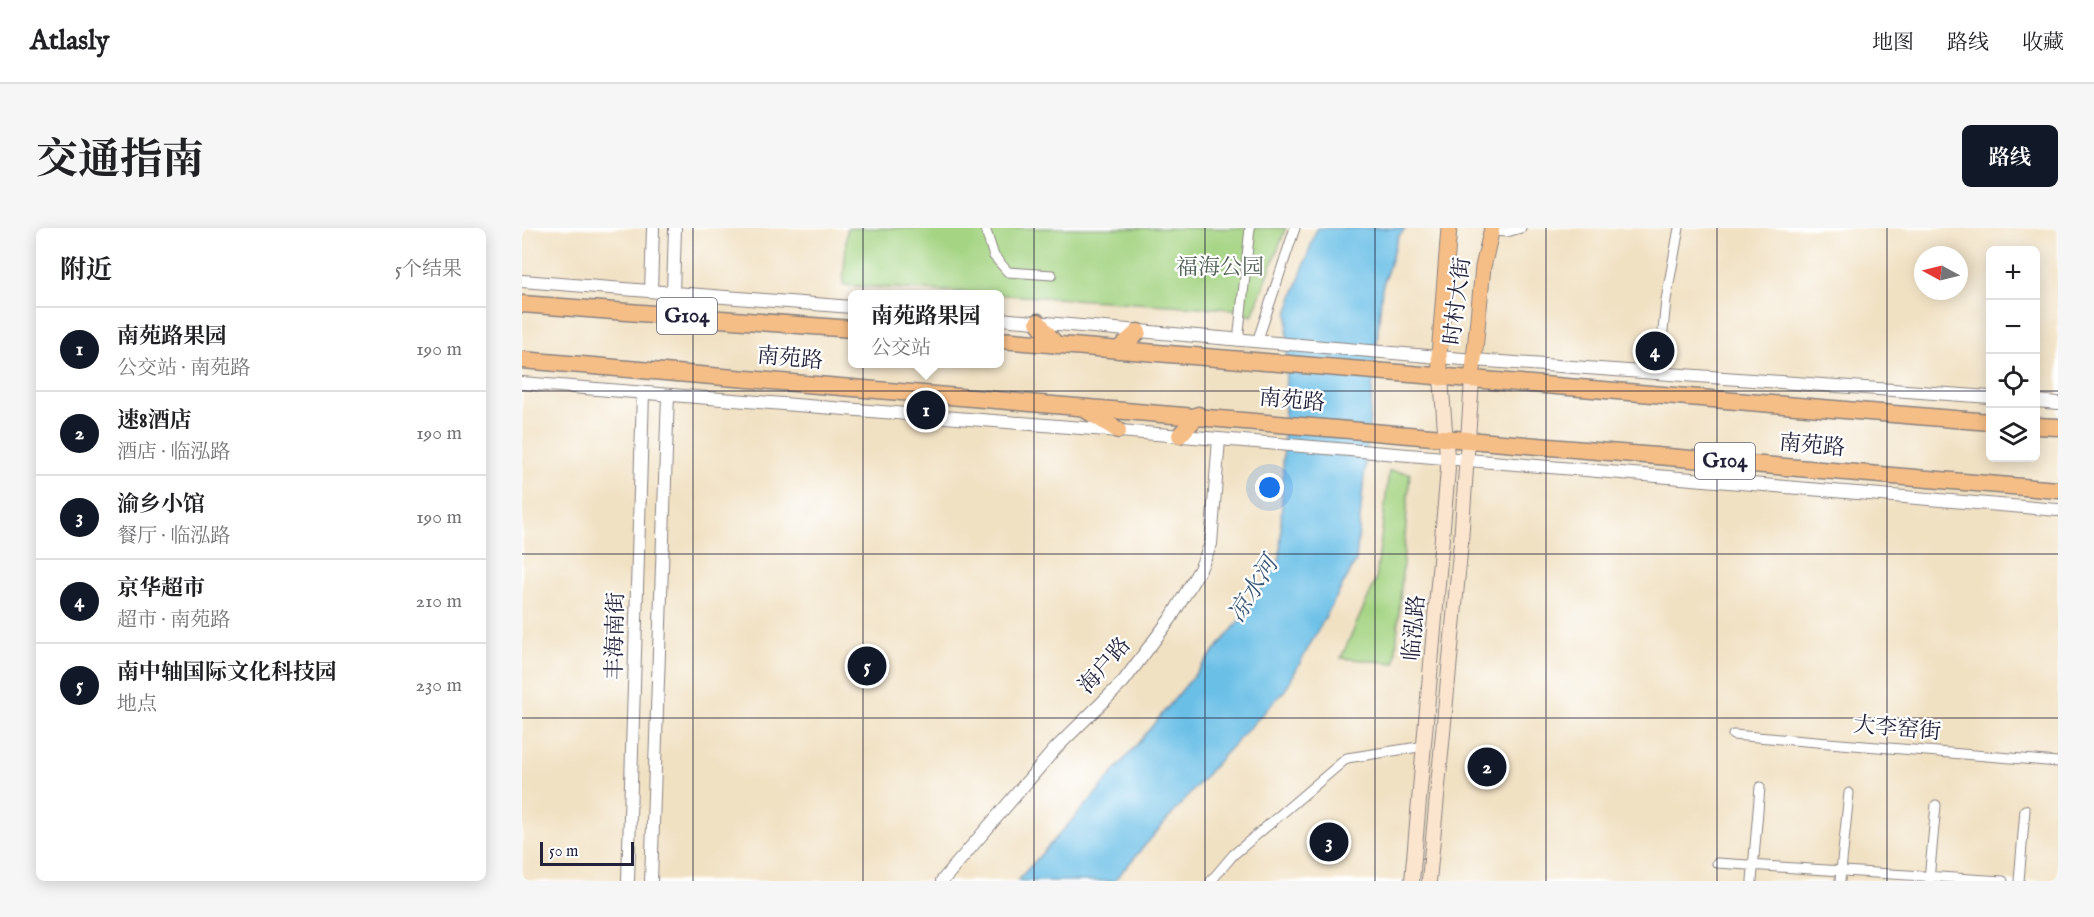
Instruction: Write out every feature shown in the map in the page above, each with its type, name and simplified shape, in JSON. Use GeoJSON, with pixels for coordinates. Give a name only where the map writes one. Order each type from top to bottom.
{"type":"FeatureCollection","features":[{"type":"Feature","properties":{"kind":"highway","name":"南苑路"},"geometry":{"type":"LineString","coordinates":[[525,302],[848,329]]}},
{"type":"Feature","properties":{"kind":"highway"},"geometry":{"type":"LineString","coordinates":[[1038,322],[1056,345]]}},
{"type":"Feature","properties":{"kind":"highway"},"geometry":{"type":"LineString","coordinates":[[1118,350],[1138,332]]}},
{"type":"Feature","properties":{"kind":"highway","name":"南苑路"},"geometry":{"type":"LineString","coordinates":[[1004,340],[1986,422]]}},
{"type":"Feature","properties":{"kind":"highway","name":"南苑路"},"geometry":{"type":"LineString","coordinates":[[522,360],[2058,490]]}},
{"type":"Feature","properties":{"kind":"highway"},"geometry":{"type":"LineString","coordinates":[[1080,406],[1118,430]]}},
{"type":"Feature","properties":{"kind":"highway"},"geometry":{"type":"LineString","coordinates":[[1180,435],[1198,416]]}},
{"type":"Feature","properties":{"kind":"highway"},"geometry":{"type":"LineString","coordinates":[[2040,426],[2058,427]]}},
{"type":"Feature","properties":{"kind":"main road","name":"时村大街"},"geometry":{"type":"LineString","coordinates":[[1441,378],[1439,356],[1449,228]]}},
{"type":"Feature","properties":{"kind":"main road","name":"时村大街"},"geometry":{"type":"LineString","coordinates":[[1472,380],[1483,267],[1492,230]]}},
{"type":"Feature","properties":{"kind":"main road","name":"临泓路"},"geometry":{"type":"LineString","coordinates":[[1412,881],[1443,547],[1448,469],[1441,378]]}},
{"type":"Feature","properties":{"kind":"main road","name":"临泓路"},"geometry":{"type":"LineString","coordinates":[[1429,881],[1467,460],[1472,380]]}},
{"type":"Feature","properties":{"kind":"street"},"geometry":{"type":"LineString","coordinates":[[651,291],[653,228]]}},
{"type":"Feature","properties":{"kind":"street"},"geometry":{"type":"LineString","coordinates":[[674,293],[675,228]]}},
{"type":"Feature","properties":{"kind":"street"},"geometry":{"type":"LineString","coordinates":[[985,228],[994,256],[1008,272],[1052,275]]}},
{"type":"Feature","properties":{"kind":"street"},"geometry":{"type":"LineString","coordinates":[[1238,341],[1250,228]]}},
{"type":"Feature","properties":{"kind":"street"},"geometry":{"type":"LineString","coordinates":[[1257,342],[1294,228]]}},
{"type":"Feature","properties":{"kind":"street"},"geometry":{"type":"LineString","coordinates":[[1492,230],[1521,228]]}},
{"type":"Feature","properties":{"kind":"street"},"geometry":{"type":"LineString","coordinates":[[1659,372],[1665,300],[1679,228]]}},
{"type":"Feature","properties":{"kind":"street"},"geometry":{"type":"LineString","coordinates":[[522,280],[848,307]]}},
{"type":"Feature","properties":{"kind":"street"},"geometry":{"type":"LineString","coordinates":[[1004,319],[1474,360],[1986,397]]}},
{"type":"Feature","properties":{"kind":"street"},"geometry":{"type":"LineString","coordinates":[[522,383],[1220,438],[2058,510]]}},
{"type":"Feature","properties":{"kind":"street","name":"丰海南街"},"geometry":{"type":"LineString","coordinates":[[628,881],[643,393]]}},
{"type":"Feature","properties":{"kind":"street","name":"丰海南街"},"geometry":{"type":"LineString","coordinates":[[651,881],[668,395]]}},
{"type":"Feature","properties":{"kind":"street"},"geometry":{"type":"LineString","coordinates":[[2040,401],[2058,403]]}},
{"type":"Feature","properties":{"kind":"street","name":"海户路"},"geometry":{"type":"LineString","coordinates":[[942,881],[1055,749],[1123,682],[1171,618],[1200,570],[1211,544],[1220,438]]}},
{"type":"Feature","properties":{"kind":"street","name":"大李窑街"},"geometry":{"type":"LineString","coordinates":[[1733,735],[2058,762]]}},
{"type":"Feature","properties":{"kind":"street"},"geometry":{"type":"LineString","coordinates":[[1211,881],[1233,855],[1347,758],[1425,746]]}},
{"type":"Feature","properties":{"kind":"street"},"geometry":{"type":"LineString","coordinates":[[1752,881],[1760,787]]}},
{"type":"Feature","properties":{"kind":"street"},"geometry":{"type":"LineString","coordinates":[[1841,876],[1849,793]]}},
{"type":"Feature","properties":{"kind":"street"},"geometry":{"type":"LineString","coordinates":[[1930,879],[1936,805]]}},
{"type":"Feature","properties":{"kind":"street"},"geometry":{"type":"LineString","coordinates":[[2019,881],[2025,810]]}},
{"type":"Feature","properties":{"kind":"street"},"geometry":{"type":"LineString","coordinates":[[1717,863],[1841,876],[2003,881]]}},
{"type":"Feature","properties":{"kind":"green space","name":"福海公园"},"geometry":{"type":"Polygon","coordinates":[[[847,228],[1286,228],[1252,316],[1233,309],[1004,295],[1004,290],[924,290],[843,285],[847,228]]]}},
{"type":"Feature","properties":{"kind":"green space"},"geometry":{"type":"Polygon","coordinates":[[[1389,471],[1410,473],[1395,663],[1341,658],[1376,580],[1389,471]]]}},
{"type":"Feature","properties":{"kind":"water"},"geometry":{"type":"Polygon","coordinates":[[[1317,228],[1406,228],[1398,237],[1382,288],[1356,561],[1285,690],[1221,758],[1114,881],[1017,881],[1094,796],[1236,625],[1280,559],[1288,311],[1317,228]]]}},
{"type":"Feature","properties":{"kind":"place","name":"京华超市"},"geometry":{"type":"Point","coordinates":[1655,351]}},
{"type":"Feature","properties":{"kind":"place","name":"南苑路果园"},"geometry":{"type":"Point","coordinates":[926,410]}},
{"type":"Feature","properties":{"kind":"place","name":"南中轴国际文化科技园"},"geometry":{"type":"Point","coordinates":[867,666]}},
{"type":"Feature","properties":{"kind":"place","name":"速8酒店"},"geometry":{"type":"Point","coordinates":[1487,767]}},
{"type":"Feature","properties":{"kind":"place","name":"渝乡小馆"},"geometry":{"type":"Point","coordinates":[1329,842]}},
{"type":"Feature","properties":{"kind":"water label","name":"凉水河"},"geometry":{"type":"Point","coordinates":[1254,590]}}]}
